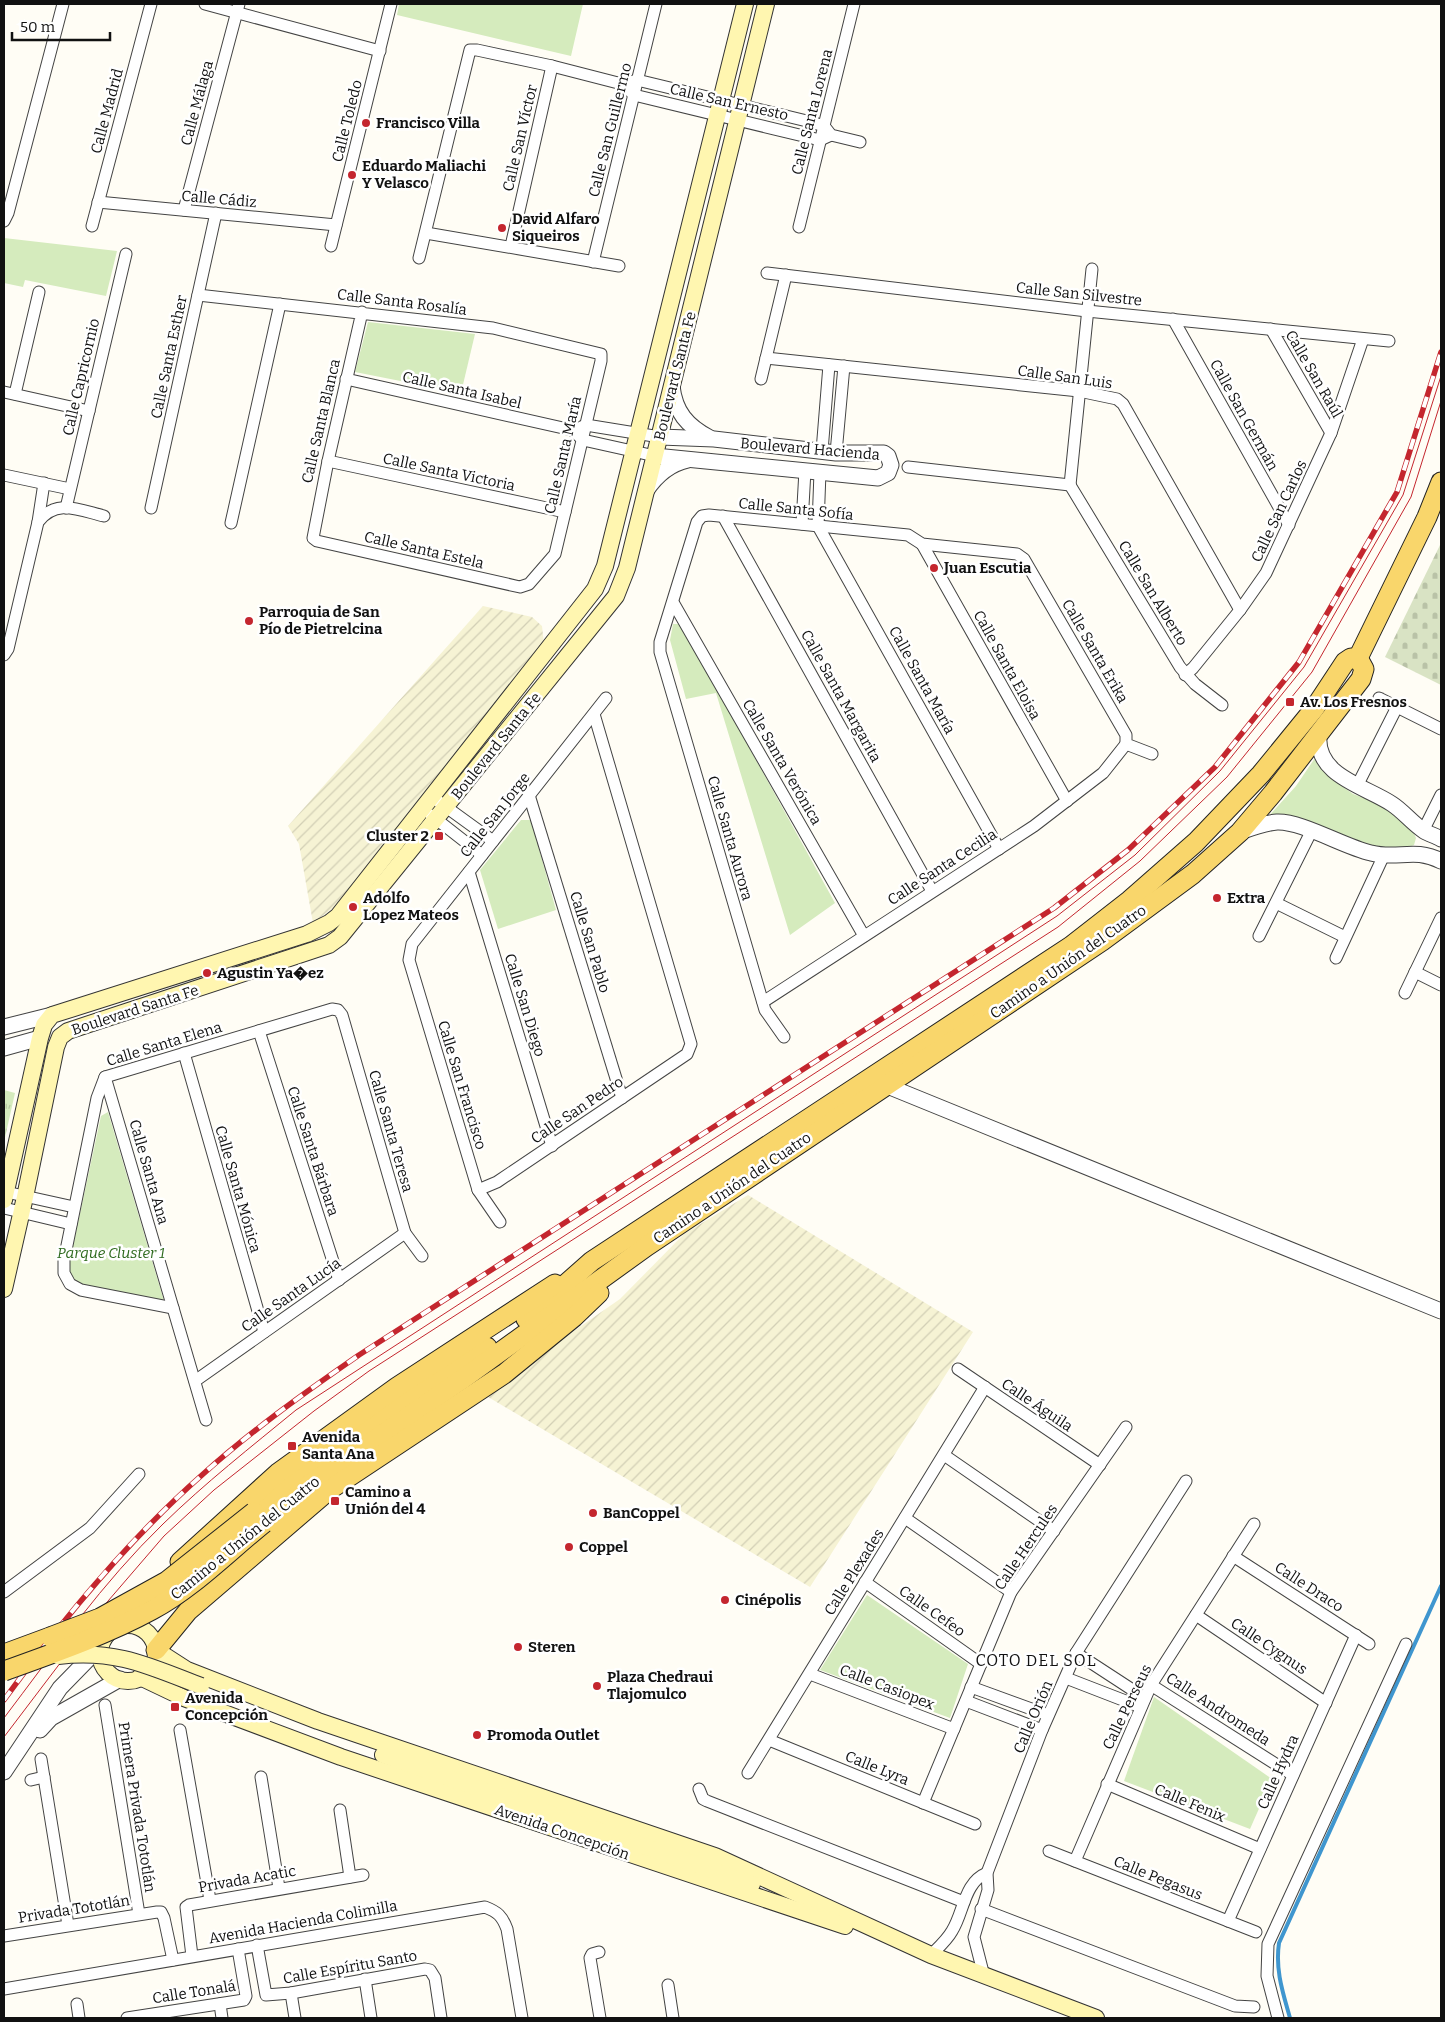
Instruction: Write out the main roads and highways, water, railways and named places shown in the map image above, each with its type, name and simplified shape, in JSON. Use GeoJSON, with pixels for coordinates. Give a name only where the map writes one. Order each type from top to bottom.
{"type":"FeatureCollection","features":[{"type":"Feature","properties":{"kind":"main road","name":"Boulevard Santa Fe"},"geometry":{"type":"LineString","coordinates":[[4,1200],[40,1038],[44,1025],[52,1015],[307,934],[329,923],[338,916],[595,589],[605,566],[745,4]]}},
{"type":"Feature","properties":{"kind":"main road","name":"Boulevard Santa Fe"},"geometry":{"type":"LineString","coordinates":[[4,1289],[24,1204],[56,1047],[60,1038],[68,1031],[329,945],[351,926],[616,596],[627,568],[766,4]]}},
{"type":"Feature","properties":{"kind":"main road","name":"Camino a Unión del Cuatro"},"geometry":{"type":"LineString","coordinates":[[1358,658],[1427,517],[1441,482]]}},
{"type":"Feature","properties":{"kind":"main road","name":"Camino a Unión del Cuatro"},"geometry":{"type":"LineString","coordinates":[[41,1658],[153,1609],[184,1589],[259,1517],[350,1436],[508,1334],[553,1298],[592,1261],[1071,946],[1130,900],[1196,842],[1261,774],[1314,708],[1346,662],[1351,658],[1358,658]]}},
{"type":"Feature","properties":{"kind":"main road","name":"Camino a Unión del Cuatro"},"geometry":{"type":"LineString","coordinates":[[4,1654],[100,1618],[167,1581],[468,1375],[647,1246],[1102,941],[1193,874],[1240,832],[1319,735],[1361,679],[1364,669],[1358,658]]}},
{"type":"Feature","properties":{"kind":"main road"},"geometry":{"type":"LineString","coordinates":[[592,1261],[536,1295],[397,1387],[278,1472],[194,1548],[109,1632],[100,1647],[100,1656],[106,1670],[120,1679],[126,1680],[140,1677],[152,1666],[156,1650],[188,1611],[301,1512],[329,1490],[504,1374],[574,1317],[647,1246]]}},
{"type":"Feature","properties":{"kind":"main road"},"geometry":{"type":"LineString","coordinates":[[115,1628],[124,1625],[141,1628],[153,1641],[156,1650]]}},
{"type":"Feature","properties":{"kind":"main road","name":"Avenida Concepción"},"geometry":{"type":"LineString","coordinates":[[156,1650],[187,1670],[318,1721],[715,1856],[931,1955],[1096,2018]]}},
{"type":"Feature","properties":{"kind":"main road","name":"Avenida Concepción"},"geometry":{"type":"LineString","coordinates":[[41,1658],[80,1653],[102,1654],[140,1662],[355,1745],[857,1922]]}},
{"type":"Feature","properties":{"kind":"main road"},"geometry":{"type":"LineString","coordinates":[[4,1671],[41,1658]]}},
{"type":"Feature","properties":{"kind":"main road","name":"Avenida Concepción"},"geometry":{"type":"LineString","coordinates":[[140,1677],[184,1698],[341,1757],[931,1955]]}},
{"type":"Feature","properties":{"kind":"waterway"},"geometry":{"type":"LineString","coordinates":[[1290,2018],[1279,1972],[1279,1943],[1441,1586]]}},
{"type":"Feature","properties":{"kind":"tram line"},"geometry":{"type":"LineString","coordinates":[[4,1718],[80,1618],[141,1546],[195,1494],[296,1410],[1057,916],[1135,855],[1220,771],[1304,667],[1403,495],[1441,376]]}},
{"type":"Feature","properties":{"kind":"tram line"},"geometry":{"type":"LineString","coordinates":[[4,1737],[102,1608],[164,1536],[214,1490],[314,1411],[369,1371],[1058,927],[1140,861],[1227,777],[1312,672],[1411,497],[1441,401]]}},
{"type":"Feature","properties":{"kind":"railway"},"geometry":{"type":"LineString","coordinates":[[4,1700],[72,1611],[122,1554],[174,1500],[239,1443],[278,1413],[359,1355],[1054,908],[1128,850],[1215,767],[1299,662],[1397,492],[1441,352]]}},
{"type":"Feature","properties":{"kind":"place","name":"Francisco Villa"},"geometry":{"type":"Point","coordinates":[366,123]}},
{"type":"Feature","properties":{"kind":"place","name":"Eduardo Maliachi Y Velasco"},"geometry":{"type":"Point","coordinates":[352,175]}},
{"type":"Feature","properties":{"kind":"place","name":"David Alfaro Siqueiros"},"geometry":{"type":"Point","coordinates":[502,228]}},
{"type":"Feature","properties":{"kind":"place","name":"Juan Escutia"},"geometry":{"type":"Point","coordinates":[934,568]}},
{"type":"Feature","properties":{"kind":"place","name":"Parroquia de San Pío de Pietrelcina"},"geometry":{"type":"Point","coordinates":[249,621]}},
{"type":"Feature","properties":{"kind":"place","name":"Av. Los Fresnos"},"geometry":{"type":"Point","coordinates":[1290,702]}},
{"type":"Feature","properties":{"kind":"place","name":"Cluster 2"},"geometry":{"type":"Point","coordinates":[439,836]}},
{"type":"Feature","properties":{"kind":"place","name":"Extra"},"geometry":{"type":"Point","coordinates":[1217,898]}},
{"type":"Feature","properties":{"kind":"place","name":"Adolfo Lopez Mateos"},"geometry":{"type":"Point","coordinates":[353,907]}},
{"type":"Feature","properties":{"kind":"place","name":"Agustin Ya�ez"},"geometry":{"type":"Point","coordinates":[207,973]}},
{"type":"Feature","properties":{"kind":"place","name":"Avenida Santa Ana"},"geometry":{"type":"Point","coordinates":[292,1446]}},
{"type":"Feature","properties":{"kind":"place","name":"Camino a Unión del 4"},"geometry":{"type":"Point","coordinates":[335,1501]}},
{"type":"Feature","properties":{"kind":"place","name":"BanCoppel"},"geometry":{"type":"Point","coordinates":[593,1513]}},
{"type":"Feature","properties":{"kind":"place","name":"Coppel"},"geometry":{"type":"Point","coordinates":[569,1547]}},
{"type":"Feature","properties":{"kind":"place","name":"Cinépolis"},"geometry":{"type":"Point","coordinates":[725,1600]}},
{"type":"Feature","properties":{"kind":"place","name":"Steren"},"geometry":{"type":"Point","coordinates":[518,1647]}},
{"type":"Feature","properties":{"kind":"place","name":"Plaza Chedraui Tlajomulco"},"geometry":{"type":"Point","coordinates":[597,1686]}},
{"type":"Feature","properties":{"kind":"place","name":"Avenida Concepción"},"geometry":{"type":"Point","coordinates":[175,1707]}},
{"type":"Feature","properties":{"kind":"place","name":"Promoda Outlet"},"geometry":{"type":"Point","coordinates":[477,1735]}},
{"type":"Feature","properties":{"kind":"district","name":"COTO DEL SOL"},"geometry":{"type":"Point","coordinates":[1036,1660]}},
{"type":"Feature","properties":{"kind":"park label","name":"Parque Cluster 1"},"geometry":{"type":"Point","coordinates":[111,1253]}}]}
